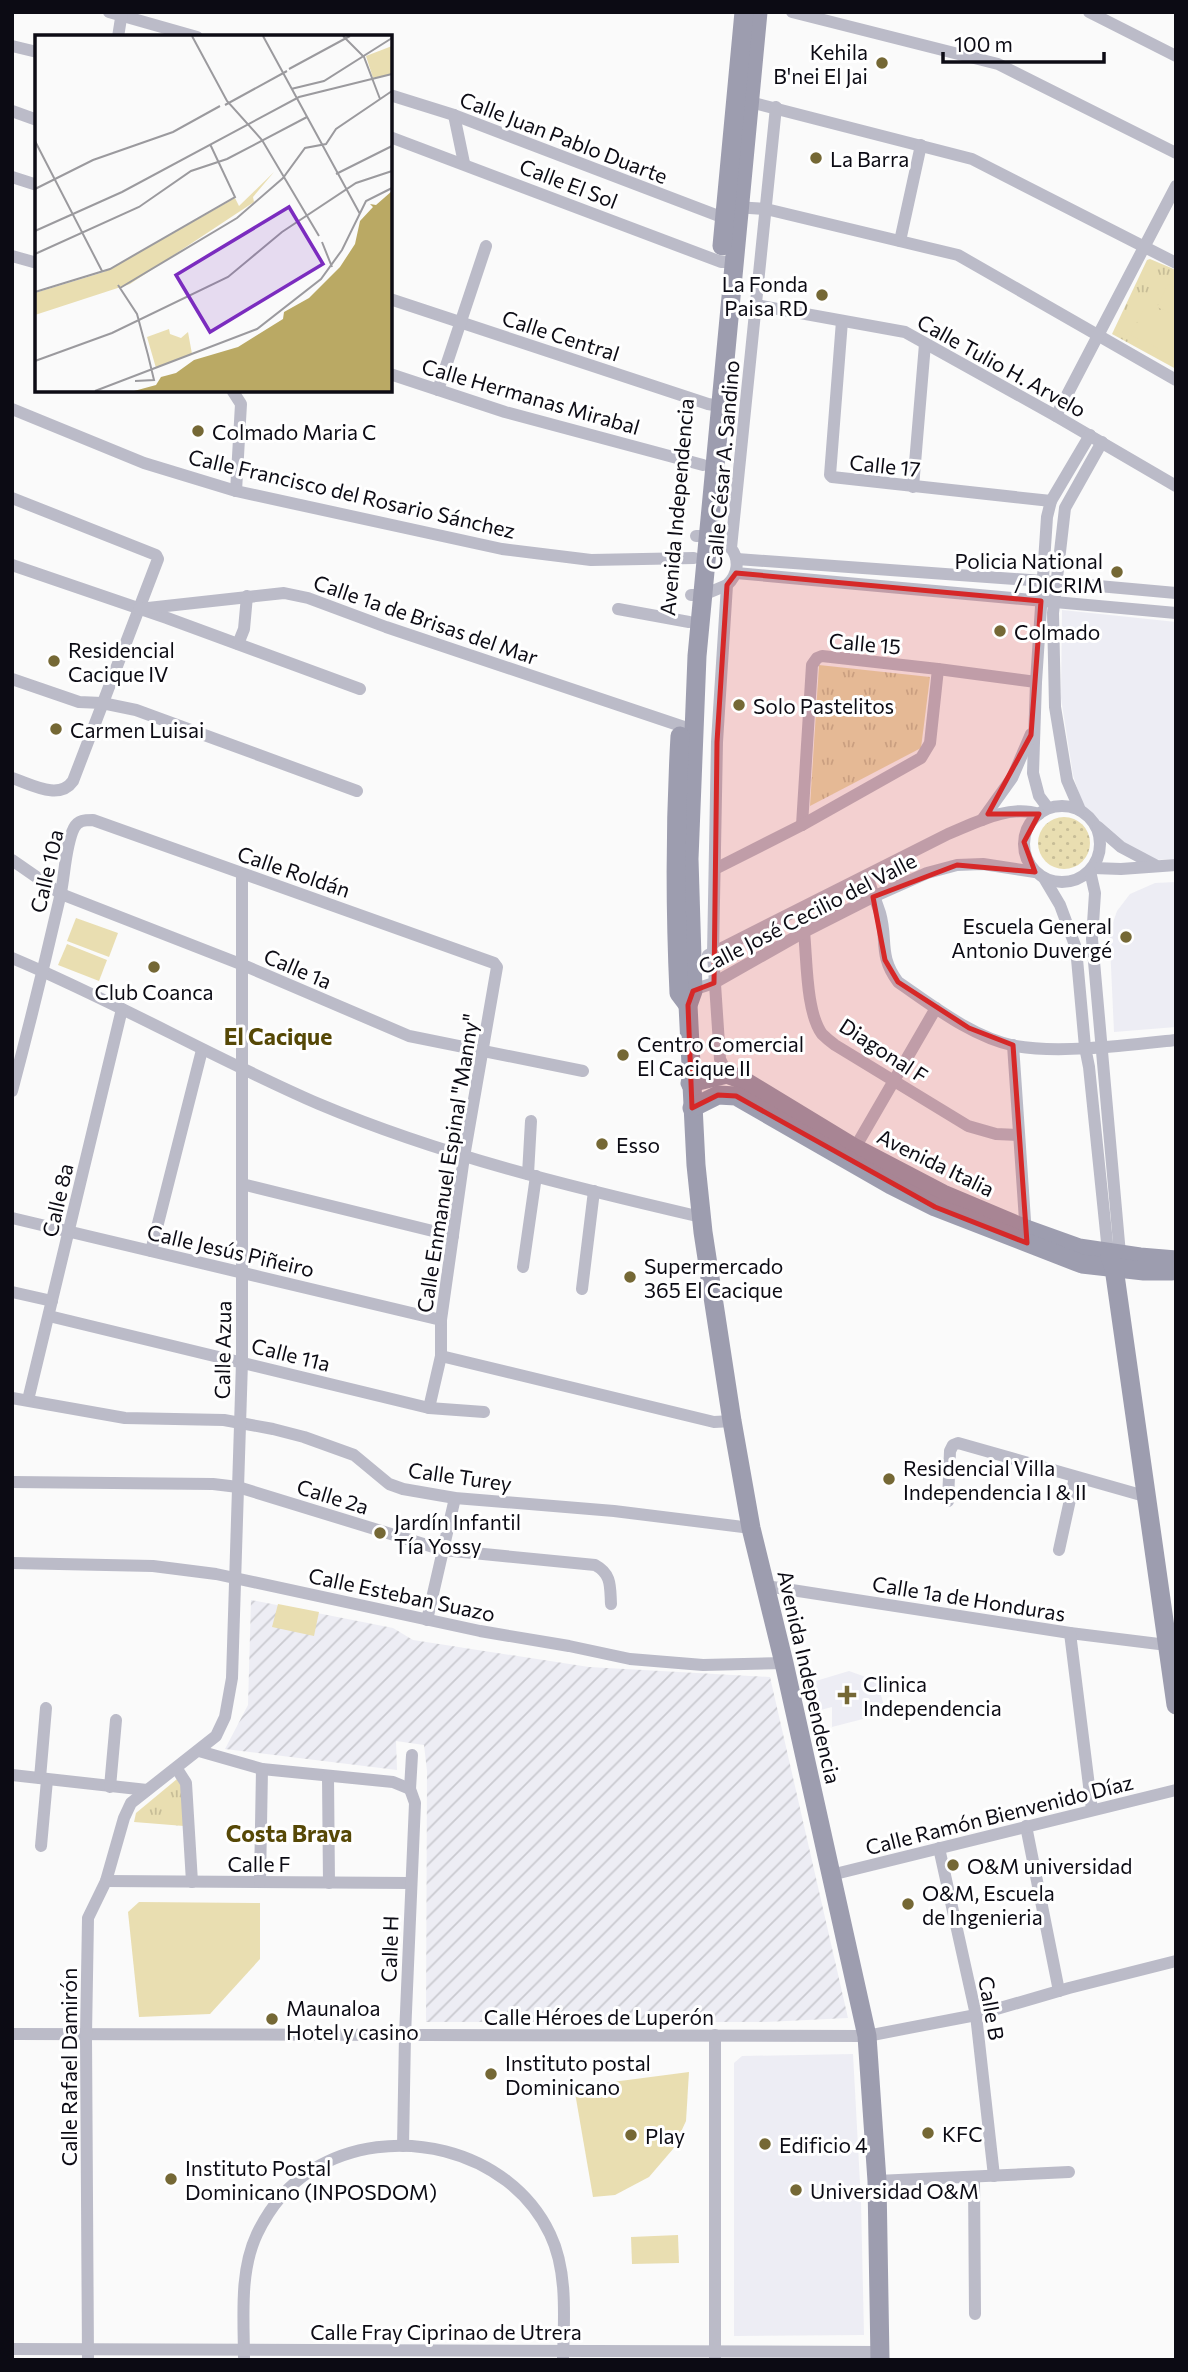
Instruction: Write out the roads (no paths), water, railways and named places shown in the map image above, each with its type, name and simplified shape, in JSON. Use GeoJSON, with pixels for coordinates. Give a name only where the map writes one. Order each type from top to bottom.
{"type":"FeatureCollection","features":[{"type":"Feature","properties":{"kind":"main road","name":"Avenida Independencia"},"geometry":{"type":"LineString","coordinates":[[729,211],[750,102],[745,78],[744,12]]}},
{"type":"Feature","properties":{"kind":"main road","name":"Avenida Independencia"},"geometry":{"type":"LineString","coordinates":[[687,728],[727,262],[729,211],[745,78],[758,12]]}},
{"type":"Feature","properties":{"kind":"main road","name":"Avenida Independencia"},"geometry":{"type":"LineString","coordinates":[[714,405],[703,465],[702,536],[694,558],[697,595],[689,622],[687,728],[689,859],[685,963],[690,1083],[701,1217],[751,1528],[784,1663],[867,2036],[877,2181],[880,2356]]}},
{"type":"Feature","properties":{"kind":"main road"},"geometry":{"type":"LineString","coordinates":[[690,1083],[727,1074]]}},
{"type":"Feature","properties":{"kind":"main road","name":"Avenida Italia"},"geometry":{"type":"LineString","coordinates":[[727,1074],[743,1080],[852,1154],[891,1185],[935,1207],[1026,1236],[1082,1264],[1114,1258],[1176,1260]]}},
{"type":"Feature","properties":{"kind":"main road","name":"Avenida Italia"},"geometry":{"type":"LineString","coordinates":[[692,1108],[718,1095],[736,1096],[852,1154]]}},
{"type":"Feature","properties":{"kind":"main road"},"geometry":{"type":"LineString","coordinates":[[1114,1258],[1176,1705]]}},
{"type":"Feature","properties":{"kind":"main road","name":"Avenida Italia"},"geometry":{"type":"LineString","coordinates":[[1114,1258],[1144,1271],[1176,1271]]}},
{"type":"Feature","properties":{"kind":"street"},"geometry":{"type":"LineString","coordinates":[[792,12],[998,64],[1176,153]]}},
{"type":"Feature","properties":{"kind":"street"},"geometry":{"type":"LineString","coordinates":[[1088,12],[1176,56]]}},
{"type":"Feature","properties":{"kind":"street"},"geometry":{"type":"LineString","coordinates":[[118,35],[117,14],[190,35]]}},
{"type":"Feature","properties":{"kind":"street"},"geometry":{"type":"LineString","coordinates":[[12,46],[35,52]]}},
{"type":"Feature","properties":{"kind":"street","name":"Calle Juan Pablo Duarte"},"geometry":{"type":"LineString","coordinates":[[392,96],[729,211],[766,209],[958,255],[1176,380]]}},
{"type":"Feature","properties":{"kind":"street"},"geometry":{"type":"LineString","coordinates":[[750,102],[972,159],[1176,263]]}},
{"type":"Feature","properties":{"kind":"street","name":"Calle César A. Sandino"},"geometry":{"type":"LineString","coordinates":[[727,1074],[720,1059],[713,954],[717,742],[727,585],[736,573],[734,553],[776,107]]}},
{"type":"Feature","properties":{"kind":"street"},"geometry":{"type":"LineString","coordinates":[[12,111],[35,119]]}},
{"type":"Feature","properties":{"kind":"street"},"geometry":{"type":"LineString","coordinates":[[454,115],[464,163]]}},
{"type":"Feature","properties":{"kind":"street","name":"Calle El Sol"},"geometry":{"type":"LineString","coordinates":[[392,138],[727,262]]}},
{"type":"Feature","properties":{"kind":"street"},"geometry":{"type":"LineString","coordinates":[[900,241],[921,145]]}},
{"type":"Feature","properties":{"kind":"street"},"geometry":{"type":"LineString","coordinates":[[12,177],[35,184]]}},
{"type":"Feature","properties":{"kind":"street"},"geometry":{"type":"LineString","coordinates":[[1056,416],[1176,186]]}},
{"type":"Feature","properties":{"kind":"street"},"geometry":{"type":"LineString","coordinates":[[438,390],[486,246]]}},
{"type":"Feature","properties":{"kind":"street"},"geometry":{"type":"LineString","coordinates":[[12,256],[35,258]]}},
{"type":"Feature","properties":{"kind":"street","name":"Calle Central"},"geometry":{"type":"LineString","coordinates":[[392,300],[714,405]]}},
{"type":"Feature","properties":{"kind":"street","name":"Calle Tulio H. Arvelo"},"geometry":{"type":"LineString","coordinates":[[757,305],[905,332],[1176,486]]}},
{"type":"Feature","properties":{"kind":"street","name":"Calle 17"},"geometry":{"type":"LineString","coordinates":[[842,321],[830,475],[834,479],[1051,500]]}},
{"type":"Feature","properties":{"kind":"street"},"geometry":{"type":"LineString","coordinates":[[913,486],[925,344]]}},
{"type":"Feature","properties":{"kind":"street","name":"Calle Hermanas Mirabal"},"geometry":{"type":"LineString","coordinates":[[392,375],[505,412],[703,465]]}},
{"type":"Feature","properties":{"kind":"street"},"geometry":{"type":"LineString","coordinates":[[233,392],[241,404],[236,491]]}},
{"type":"Feature","properties":{"kind":"street","name":"Calle Francisco del Rosario Sánchez"},"geometry":{"type":"LineString","coordinates":[[12,410],[145,463],[236,491],[502,549],[591,559],[694,558]]}},
{"type":"Feature","properties":{"kind":"street"},"geometry":{"type":"LineString","coordinates":[[1049,581],[1044,545],[1051,500],[1090,435]]}},
{"type":"Feature","properties":{"kind":"street"},"geometry":{"type":"LineString","coordinates":[[1043,811],[1033,774],[1034,716],[1049,581],[1065,508],[1102,442]]}},
{"type":"Feature","properties":{"kind":"street"},"geometry":{"type":"LineString","coordinates":[[12,498],[156,555],[158,563],[69,787],[52,791],[12,778]]}},
{"type":"Feature","properties":{"kind":"street"},"geometry":{"type":"LineString","coordinates":[[702,536],[734,553],[1176,593]]}},
{"type":"Feature","properties":{"kind":"street"},"geometry":{"type":"LineString","coordinates":[[12,565],[239,644],[360,690]]}},
{"type":"Feature","properties":{"kind":"street"},"geometry":{"type":"LineString","coordinates":[[736,573],[1176,613]]}},
{"type":"Feature","properties":{"kind":"street"},"geometry":{"type":"LineString","coordinates":[[697,595],[727,585]]}},
{"type":"Feature","properties":{"kind":"street","name":"Calle 1a de Brisas del Mar"},"geometry":{"type":"LineString","coordinates":[[139,609],[284,593],[308,598],[386,627],[687,728]]}},
{"type":"Feature","properties":{"kind":"street"},"geometry":{"type":"LineString","coordinates":[[239,644],[244,629],[247,596]]}},
{"type":"Feature","properties":{"kind":"street"},"geometry":{"type":"LineString","coordinates":[[1047,601],[1055,707],[1067,780],[1080,810]]}},
{"type":"Feature","properties":{"kind":"street"},"geometry":{"type":"LineString","coordinates":[[618,609],[689,622]]}},
{"type":"Feature","properties":{"kind":"street","name":"Calle 15"},"geometry":{"type":"LineString","coordinates":[[802,825],[812,665],[817,659],[822,656],[1036,682]]}},
{"type":"Feature","properties":{"kind":"street"},"geometry":{"type":"LineString","coordinates":[[715,869],[802,825],[920,758],[930,743],[938,669]]}},
{"type":"Feature","properties":{"kind":"street"},"geometry":{"type":"LineString","coordinates":[[12,679],[79,702],[102,703],[136,710],[357,791]]}},
{"type":"Feature","properties":{"kind":"street"},"geometry":{"type":"LineString","coordinates":[[982,820],[1012,778],[1025,753],[1034,716]]}},
{"type":"Feature","properties":{"kind":"street"},"geometry":{"type":"LineString","coordinates":[[1114,1258],[1085,1047],[1076,948],[1055,898],[1024,853],[1026,831],[1043,811],[1070,806],[1080,810],[1121,847],[1156,865]]}},
{"type":"Feature","properties":{"kind":"street","name":"Calle José Cecilio del Valle"},"geometry":{"type":"LineString","coordinates":[[685,963],[713,954],[948,834],[1011,812],[1043,811]]}},
{"type":"Feature","properties":{"kind":"street","name":"Calle Roldán"},"geometry":{"type":"LineString","coordinates":[[78,823],[93,820],[496,964]]}},
{"type":"Feature","properties":{"kind":"street","name":"Calle 10a"},"geometry":{"type":"LineString","coordinates":[[12,1091],[18,1044],[42,971],[61,894],[71,838],[78,823]]}},
{"type":"Feature","properties":{"kind":"street"},"geometry":{"type":"LineString","coordinates":[[1096,825],[1101,845],[1092,870],[1095,892],[1092,939],[1104,1064],[1114,1258]]}},
{"type":"Feature","properties":{"kind":"street","name":"Calle 1a"},"geometry":{"type":"LineString","coordinates":[[12,860],[61,894],[243,965],[409,1036],[583,1071]]}},
{"type":"Feature","properties":{"kind":"street","name":"Calle José Cecilio del Valle"},"geometry":{"type":"LineString","coordinates":[[687,996],[804,932],[927,873],[957,865],[983,864],[1039,875]]}},
{"type":"Feature","properties":{"kind":"street"},"geometry":{"type":"LineString","coordinates":[[1039,875],[1065,883],[1092,870],[1176,865]]}},
{"type":"Feature","properties":{"kind":"street"},"geometry":{"type":"LineString","coordinates":[[1009,867],[1038,881],[1055,898]]}},
{"type":"Feature","properties":{"kind":"street","name":"Calle Azua"},"geometry":{"type":"LineString","coordinates":[[147,1790],[216,1736],[225,1717],[232,1678],[242,1362],[242,874]]}},
{"type":"Feature","properties":{"kind":"street"},"geometry":{"type":"LineString","coordinates":[[867,876],[880,914],[885,960],[890,971],[898,982],[969,1028],[1013,1045],[1033,1048],[1175,1044]]}},
{"type":"Feature","properties":{"kind":"street","name":"Diagonal F"},"geometry":{"type":"LineString","coordinates":[[804,932],[811,1001],[822,1034],[835,1045],[968,1126],[996,1134],[1019,1135]]}},
{"type":"Feature","properties":{"kind":"street"},"geometry":{"type":"LineString","coordinates":[[12,958],[322,1105],[464,1157],[701,1217]]}},
{"type":"Feature","properties":{"kind":"street","name":"Calle Enmanuel Espinal \"Manny\""},"geometry":{"type":"LineString","coordinates":[[429,1408],[441,1356],[441,1321],[464,1157],[496,964]]}},
{"type":"Feature","properties":{"kind":"street"},"geometry":{"type":"LineString","coordinates":[[852,1154],[936,1008]]}},
{"type":"Feature","properties":{"kind":"street","name":"Calle 8a"},"geometry":{"type":"LineString","coordinates":[[27,1400],[122,1009]]}},
{"type":"Feature","properties":{"kind":"street"},"geometry":{"type":"LineString","coordinates":[[1013,1045],[1026,1236]]}},
{"type":"Feature","properties":{"kind":"street"},"geometry":{"type":"LineString","coordinates":[[151,1251],[202,1050]]}},
{"type":"Feature","properties":{"kind":"street"},"geometry":{"type":"LineString","coordinates":[[523,1267],[532,1175],[531,1121]]}},
{"type":"Feature","properties":{"kind":"street"},"geometry":{"type":"LineString","coordinates":[[242,1184],[453,1236]]}},
{"type":"Feature","properties":{"kind":"street"},"geometry":{"type":"LineString","coordinates":[[582,1289],[594,1191]]}},
{"type":"Feature","properties":{"kind":"street","name":"Calle Jesús Piñeiro"},"geometry":{"type":"LineString","coordinates":[[12,1217],[441,1321]]}},
{"type":"Feature","properties":{"kind":"street"},"geometry":{"type":"LineString","coordinates":[[12,1292],[52,1301]]}},
{"type":"Feature","properties":{"kind":"street","name":"Calle 11a"},"geometry":{"type":"LineString","coordinates":[[49,1316],[429,1408],[484,1412]]}},
{"type":"Feature","properties":{"kind":"street"},"geometry":{"type":"LineString","coordinates":[[441,1356],[715,1422],[732,1421]]}},
{"type":"Feature","properties":{"kind":"street","name":"Calle Turey"},"geometry":{"type":"LineString","coordinates":[[12,1398],[125,1418],[224,1420],[273,1429],[340,1449],[364,1462],[388,1484],[403,1489],[455,1498],[614,1511],[751,1528]]}},
{"type":"Feature","properties":{"kind":"street"},"geometry":{"type":"LineString","coordinates":[[948,1501],[950,1451],[953,1445],[958,1443],[1148,1497]]}},
{"type":"Feature","properties":{"kind":"street"},"geometry":{"type":"LineString","coordinates":[[1059,1550],[1075,1477]]}},
{"type":"Feature","properties":{"kind":"street","name":"Calle 2a"},"geometry":{"type":"LineString","coordinates":[[12,1482],[167,1482],[238,1487],[443,1550],[596,1565],[602,1568],[609,1578],[611,1604]]}},
{"type":"Feature","properties":{"kind":"street"},"geometry":{"type":"LineString","coordinates":[[427,1620],[455,1498]]}},
{"type":"Feature","properties":{"kind":"street","name":"Calle Esteban Suazo"},"geometry":{"type":"LineString","coordinates":[[12,1563],[153,1566],[237,1578],[427,1620],[630,1659],[715,1665],[784,1663]]}},
{"type":"Feature","properties":{"kind":"street","name":"Calle 1a de Honduras"},"geometry":{"type":"LineString","coordinates":[[766,1586],[1070,1633],[1167,1645]]}},
{"type":"Feature","properties":{"kind":"street"},"geometry":{"type":"LineString","coordinates":[[1070,1633],[1092,1810]]}},
{"type":"Feature","properties":{"kind":"street"},"geometry":{"type":"LineString","coordinates":[[41,1846],[46,1708]]}},
{"type":"Feature","properties":{"kind":"street"},"geometry":{"type":"LineString","coordinates":[[110,1787],[116,1720]]}},
{"type":"Feature","properties":{"kind":"street"},"geometry":{"type":"LineString","coordinates":[[199,1751],[262,1769],[393,1782],[410,1789]]}},
{"type":"Feature","properties":{"kind":"street","name":"Calle H"},"geometry":{"type":"LineString","coordinates":[[403,2146],[415,1802],[410,1789],[411,1755]]}},
{"type":"Feature","properties":{"kind":"street"},"geometry":{"type":"LineString","coordinates":[[177,1769],[186,1783],[192,1882]]}},
{"type":"Feature","properties":{"kind":"street"},"geometry":{"type":"LineString","coordinates":[[260,1882],[262,1769]]}},
{"type":"Feature","properties":{"kind":"street"},"geometry":{"type":"LineString","coordinates":[[12,1775],[147,1790]]}},
{"type":"Feature","properties":{"kind":"street"},"geometry":{"type":"LineString","coordinates":[[328,1777],[329,1883]]}},
{"type":"Feature","properties":{"kind":"street","name":"Calle Rafael Damirón"},"geometry":{"type":"LineString","coordinates":[[88,2354],[88,1918],[106,1881],[124,1818],[131,1803],[147,1790]]}},
{"type":"Feature","properties":{"kind":"street","name":"Calle Ramón Bienvenido Díaz"},"geometry":{"type":"LineString","coordinates":[[831,1875],[1176,1790]]}},
{"type":"Feature","properties":{"kind":"street"},"geometry":{"type":"LineString","coordinates":[[1026,1826],[1059,1991]]}},
{"type":"Feature","properties":{"kind":"street","name":"Calle B"},"geometry":{"type":"LineString","coordinates":[[939,1848],[976,2015],[994,2176]]}},
{"type":"Feature","properties":{"kind":"street","name":"Calle F"},"geometry":{"type":"LineString","coordinates":[[106,1881],[411,1883]]}},
{"type":"Feature","properties":{"kind":"street","name":"Calle Héroes de Luperón"},"geometry":{"type":"LineString","coordinates":[[12,2034],[867,2036],[976,2015],[1176,1961]]}},
{"type":"Feature","properties":{"kind":"street"},"geometry":{"type":"LineString","coordinates":[[715,2035],[715,2355]]}},
{"type":"Feature","properties":{"kind":"street"},"geometry":{"type":"LineString","coordinates":[[244,2355],[244,2290],[248,2259],[256,2235],[272,2208],[311,2170],[336,2158],[359,2151],[403,2146],[475,2160],[497,2172],[521,2192],[538,2212],[551,2234],[561,2271],[563,2356]]}},
{"type":"Feature","properties":{"kind":"street"},"geometry":{"type":"LineString","coordinates":[[877,2181],[1069,2172]]}},
{"type":"Feature","properties":{"kind":"street"},"geometry":{"type":"LineString","coordinates":[[974,2177],[975,2314]]}},
{"type":"Feature","properties":{"kind":"street","name":"Calle Fray Ciprinao de Utrera"},"geometry":{"type":"LineString","coordinates":[[12,2349],[88,2354],[880,2356]]}},
{"type":"Feature","properties":{"kind":"place","name":"Kehila B'nei El Jai"},"geometry":{"type":"Point","coordinates":[882,63]}},
{"type":"Feature","properties":{"kind":"place","name":"La Barra"},"geometry":{"type":"Point","coordinates":[816,158]}},
{"type":"Feature","properties":{"kind":"place","name":"La Fonda Paisa RD"},"geometry":{"type":"Point","coordinates":[822,295]}},
{"type":"Feature","properties":{"kind":"place","name":"Colmado Maria C"},"geometry":{"type":"Point","coordinates":[198,431]}},
{"type":"Feature","properties":{"kind":"place","name":"Policia National / DICRIM"},"geometry":{"type":"Point","coordinates":[1117,572]}},
{"type":"Feature","properties":{"kind":"place","name":"Colmado"},"geometry":{"type":"Point","coordinates":[1000,631]}},
{"type":"Feature","properties":{"kind":"place","name":"Residencial Cacique IV"},"geometry":{"type":"Point","coordinates":[54,661]}},
{"type":"Feature","properties":{"kind":"place","name":"Solo Pastelitos"},"geometry":{"type":"Point","coordinates":[739,705]}},
{"type":"Feature","properties":{"kind":"place","name":"Carmen Luisai"},"geometry":{"type":"Point","coordinates":[56,729]}},
{"type":"Feature","properties":{"kind":"place","name":"Escuela General Antonio Duvergé"},"geometry":{"type":"Point","coordinates":[1126,937]}},
{"type":"Feature","properties":{"kind":"place","name":"Club Coanca"},"geometry":{"type":"Point","coordinates":[154,967]}},
{"type":"Feature","properties":{"kind":"place","name":"Centro Comercial El Cacique II"},"geometry":{"type":"Point","coordinates":[623,1055]}},
{"type":"Feature","properties":{"kind":"place","name":"Esso"},"geometry":{"type":"Point","coordinates":[602,1144]}},
{"type":"Feature","properties":{"kind":"place","name":"Supermercado 365 El Cacique"},"geometry":{"type":"Point","coordinates":[630,1277]}},
{"type":"Feature","properties":{"kind":"place","name":"Residencial Villa Independencia I & II"},"geometry":{"type":"Point","coordinates":[889,1479]}},
{"type":"Feature","properties":{"kind":"place","name":"Jardín Infantil Tía Yossy"},"geometry":{"type":"Point","coordinates":[380,1533]}},
{"type":"Feature","properties":{"kind":"place","name":"Clinica Independencia"},"geometry":{"type":"Point","coordinates":[847,1695]}},
{"type":"Feature","properties":{"kind":"place","name":"O&M universidad"},"geometry":{"type":"Point","coordinates":[953,1865]}},
{"type":"Feature","properties":{"kind":"place","name":"O&M, Escuela de Ingenieria"},"geometry":{"type":"Point","coordinates":[908,1904]}},
{"type":"Feature","properties":{"kind":"place","name":"Maunaloa Hotel y casino"},"geometry":{"type":"Point","coordinates":[272,2019]}},
{"type":"Feature","properties":{"kind":"place","name":"Instituto postal Dominicano"},"geometry":{"type":"Point","coordinates":[491,2074]}},
{"type":"Feature","properties":{"kind":"place","name":"KFC"},"geometry":{"type":"Point","coordinates":[928,2133]}},
{"type":"Feature","properties":{"kind":"place","name":"Play"},"geometry":{"type":"Point","coordinates":[631,2135]}},
{"type":"Feature","properties":{"kind":"place","name":"Edificio 4"},"geometry":{"type":"Point","coordinates":[765,2144]}},
{"type":"Feature","properties":{"kind":"place","name":"Instituto Postal Dominicano (INPOSDOM)"},"geometry":{"type":"Point","coordinates":[171,2179]}},
{"type":"Feature","properties":{"kind":"place","name":"Universidad O&M"},"geometry":{"type":"Point","coordinates":[796,2190]}},
{"type":"Feature","properties":{"kind":"district","name":"El Cacique"},"geometry":{"type":"Point","coordinates":[278,1036]}},
{"type":"Feature","properties":{"kind":"district","name":"Costa Brava"},"geometry":{"type":"Point","coordinates":[289,1833]}}]}
